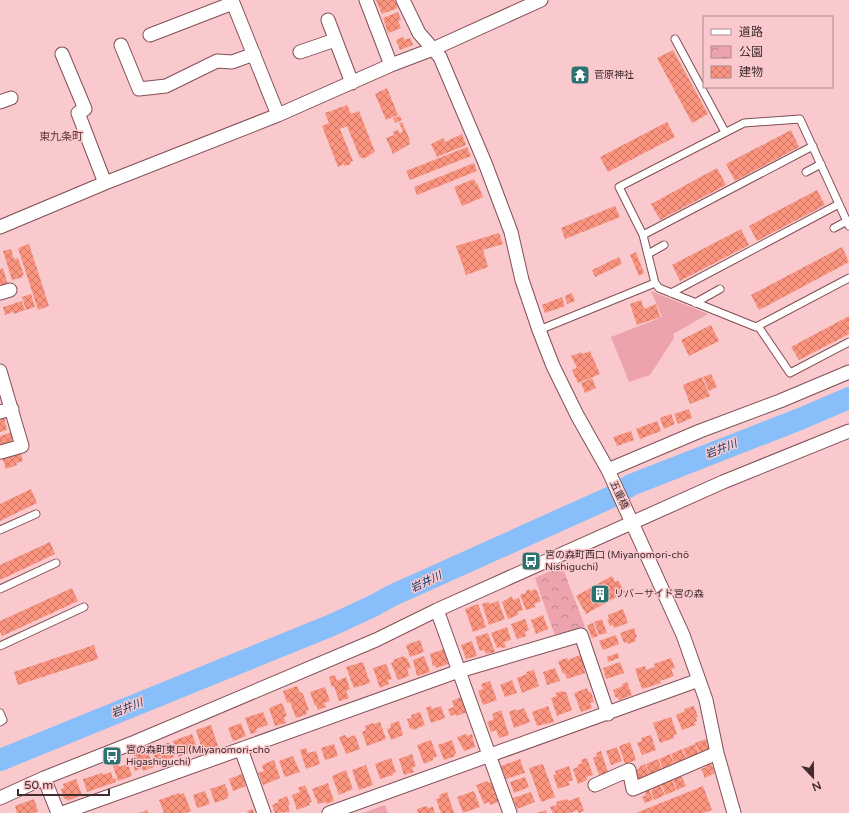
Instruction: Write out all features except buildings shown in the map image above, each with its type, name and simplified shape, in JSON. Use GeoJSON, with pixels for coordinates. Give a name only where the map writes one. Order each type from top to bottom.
{"type":"FeatureCollection","features":[{"type":"Feature","properties":{"kind":"street"},"geometry":{"type":"LineString","coordinates":[[366,0],[391,65]]}},
{"type":"Feature","properties":{"kind":"street","name":"五重橋"},"geometry":{"type":"LineString","coordinates":[[404,0],[419,33],[440,57],[485,163],[511,232],[522,280],[553,366],[577,415],[609,473],[683,635],[706,700],[717,753],[734,813]]}},
{"type":"Feature","properties":{"kind":"street"},"geometry":{"type":"LineString","coordinates":[[0,226],[278,114],[391,65],[433,49],[541,0]]}},
{"type":"Feature","properties":{"kind":"street"},"geometry":{"type":"LineString","coordinates":[[150,35],[233,3],[278,114]]}},
{"type":"Feature","properties":{"kind":"street"},"geometry":{"type":"LineString","coordinates":[[328,20],[352,82]]}},
{"type":"Feature","properties":{"kind":"street"},"geometry":{"type":"LineString","coordinates":[[300,52],[335,40]]}},
{"type":"Feature","properties":{"kind":"street"},"geometry":{"type":"LineString","coordinates":[[121,45],[139,89],[166,86],[217,61],[232,62],[254,54]]}},
{"type":"Feature","properties":{"kind":"street"},"geometry":{"type":"LineString","coordinates":[[62,54],[85,109],[78,113],[105,183]]}},
{"type":"Feature","properties":{"kind":"street"},"geometry":{"type":"LineString","coordinates":[[0,372],[6,411],[22,446],[1,452]]}},
{"type":"Feature","properties":{"kind":"street"},"geometry":{"type":"LineString","coordinates":[[609,473],[700,431],[780,401],[849,372]]}},
{"type":"Feature","properties":{"kind":"street"},"geometry":{"type":"LineString","coordinates":[[0,798],[44,778],[142,739],[376,640],[630,518],[849,431]]}},
{"type":"Feature","properties":{"kind":"street"},"geometry":{"type":"LineString","coordinates":[[437,610],[510,813]]}},
{"type":"Feature","properties":{"kind":"street"},"geometry":{"type":"LineString","coordinates":[[62,813],[459,671],[581,635],[608,714]]}},
{"type":"Feature","properties":{"kind":"street"},"geometry":{"type":"LineString","coordinates":[[329,813],[608,714],[699,680]]}},
{"type":"Feature","properties":{"kind":"street"},"geometry":{"type":"LineString","coordinates":[[241,749],[264,813]]}},
{"type":"Feature","properties":{"kind":"street"},"geometry":{"type":"LineString","coordinates":[[595,785],[629,770],[633,789],[717,753]]}},
{"type":"Feature","properties":{"kind":"street"},"geometry":{"type":"LineString","coordinates":[[44,778],[58,813]]}},
{"type":"Feature","properties":{"kind":"lane"},"geometry":{"type":"LineString","coordinates":[[675,39],[725,132]]}},
{"type":"Feature","properties":{"kind":"lane"},"geometry":{"type":"LineString","coordinates":[[834,228],[848,224],[800,119],[744,122],[619,187],[643,236],[655,283],[659,288],[756,327],[849,278]]}},
{"type":"Feature","properties":{"kind":"lane"},"geometry":{"type":"LineString","coordinates":[[643,236],[813,146]]}},
{"type":"Feature","properties":{"kind":"lane"},"geometry":{"type":"LineString","coordinates":[[806,172],[821,164]]}},
{"type":"Feature","properties":{"kind":"lane"},"geometry":{"type":"LineString","coordinates":[[671,293],[839,204]]}},
{"type":"Feature","properties":{"kind":"lane"},"geometry":{"type":"LineString","coordinates":[[648,254],[664,245]]}},
{"type":"Feature","properties":{"kind":"lane"},"geometry":{"type":"LineString","coordinates":[[539,330],[655,283]]}},
{"type":"Feature","properties":{"kind":"lane"},"geometry":{"type":"LineString","coordinates":[[695,302],[720,290]]}},
{"type":"Feature","properties":{"kind":"lane"},"geometry":{"type":"LineString","coordinates":[[758,326],[790,372],[849,342]]}},
{"type":"Feature","properties":{"kind":"lane"},"geometry":{"type":"LineString","coordinates":[[0,530],[36,514]]}},
{"type":"Feature","properties":{"kind":"lane"},"geometry":{"type":"LineString","coordinates":[[0,589],[56,563]]}},
{"type":"Feature","properties":{"kind":"lane"},"geometry":{"type":"LineString","coordinates":[[0,646],[84,607]]}},
{"type":"Feature","properties":{"kind":"lane"},"geometry":{"type":"LineString","coordinates":[[0,713],[3,720],[0,722]]}},
{"type":"Feature","properties":{"kind":"green space"},"geometry":{"type":"Polygon","coordinates":[[[651,291],[708,314],[673,334],[674,338],[650,375],[629,382],[611,337],[662,317],[651,291]]]}},
{"type":"Feature","properties":{"kind":"green space"},"geometry":{"type":"Polygon","coordinates":[[[562,566],[585,627],[555,636],[535,578],[562,566]]]}},
{"type":"Feature","properties":{"kind":"green space"},"geometry":{"type":"Polygon","coordinates":[[[385,805],[388,813],[363,813],[385,805]]]}},
{"type":"Feature","properties":{"kind":"waterway","name":"岩井川"},"geometry":{"type":"LineString","coordinates":[[0,760],[332,625],[391,596],[611,497],[631,485],[800,419],[849,398]]}},
{"type":"Feature","properties":{"kind":"place","name":"菅原神社"},"geometry":{"type":"Point","coordinates":[580,75]}},
{"type":"Feature","properties":{"kind":"place","name":"宮の森町西口 (Miyanomori-chō Nishiguchi)"},"geometry":{"type":"Point","coordinates":[531,561]}},
{"type":"Feature","properties":{"kind":"place","name":"リバーサイド宮の森"},"geometry":{"type":"Point","coordinates":[600,594]}},
{"type":"Feature","properties":{"kind":"place","name":"宮の森町東口 (Miyanomori-chō Higashiguchi)"},"geometry":{"type":"Point","coordinates":[112,756]}},
{"type":"Feature","properties":{"kind":"district","name":"東九条町"},"geometry":{"type":"Point","coordinates":[61,136]}}]}
